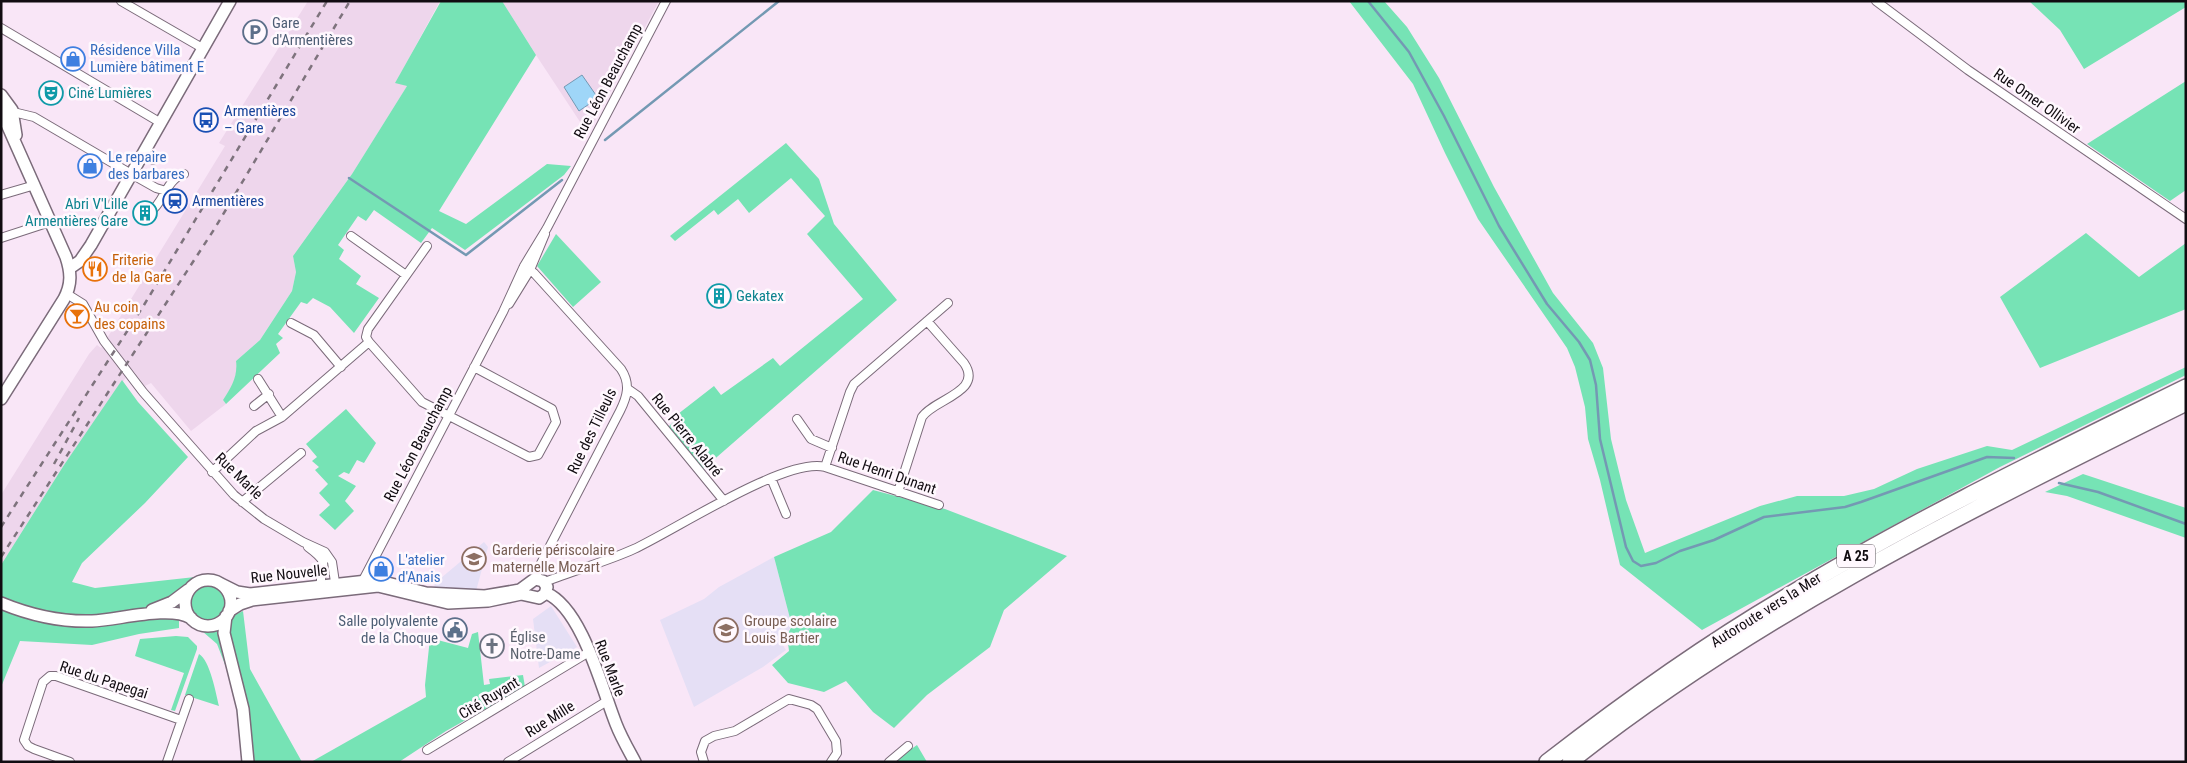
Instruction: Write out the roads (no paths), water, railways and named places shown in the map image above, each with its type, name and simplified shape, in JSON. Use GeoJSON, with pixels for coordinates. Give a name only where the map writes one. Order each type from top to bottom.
{"type":"FeatureCollection","features":[{"type":"Feature","properties":{"kind":"highway","name":"Autoroute vers la Mer"},"geometry":{"type":"LineString","coordinates":[[1547,762],[1691,657],[1808,584],[1939,511],[2186,387]]}},
{"type":"Feature","properties":{"kind":"highway","name":"A 25"},"geometry":{"type":"LineString","coordinates":[[1570,762],[1692,674],[1821,592],[1996,497],[2186,402]]}},
{"type":"Feature","properties":{"kind":"main road"},"geometry":{"type":"LineString","coordinates":[[70,268],[78,264],[82,258],[132,175],[230,1]]}},
{"type":"Feature","properties":{"kind":"main road"},"geometry":{"type":"LineString","coordinates":[[1,95],[10,105],[5,115],[70,268],[70,280],[66,294],[1,399]]}},
{"type":"Feature","properties":{"kind":"main road"},"geometry":{"type":"LineString","coordinates":[[1,409],[14,380]]}},
{"type":"Feature","properties":{"kind":"main road"},"geometry":{"type":"LineString","coordinates":[[129,617],[167,604],[196,583],[204,580],[221,584],[229,596],[224,633],[243,709],[248,762]]}},
{"type":"Feature","properties":{"kind":"main road"},"geometry":{"type":"LineString","coordinates":[[360,584],[383,581],[414,591],[464,597],[506,594],[537,587]]}},
{"type":"Feature","properties":{"kind":"main road","name":"Rue Nouvelle"},"geometry":{"type":"LineString","coordinates":[[221,584],[248,594],[321,589]]}},
{"type":"Feature","properties":{"kind":"main road","name":"Rue Nouvelle"},"geometry":{"type":"LineString","coordinates":[[227,614],[245,602],[360,584]]}},
{"type":"Feature","properties":{"kind":"main road","name":"Rue Marle"},"geometry":{"type":"LineString","coordinates":[[537,587],[554,597],[568,613],[589,652],[618,730],[636,762]]}},
{"type":"Feature","properties":{"kind":"main road"},"geometry":{"type":"LineString","coordinates":[[190,589],[185,604],[195,621]]}},
{"type":"Feature","properties":{"kind":"main road"},"geometry":{"type":"LineString","coordinates":[[1,603],[30,614],[93,621],[171,612],[183,614],[218,638],[230,661]]}},
{"type":"Feature","properties":{"kind":"main road"},"geometry":{"type":"LineString","coordinates":[[195,621],[215,624],[227,614]]}},
{"type":"Feature","properties":{"kind":"street"},"geometry":{"type":"LineString","coordinates":[[121,1],[204,49]]}},
{"type":"Feature","properties":{"kind":"street","name":"Rue Léon Beauchamp"},"geometry":{"type":"LineString","coordinates":[[360,584],[666,1]]}},
{"type":"Feature","properties":{"kind":"street","name":"Rue Omer Ollivier"},"geometry":{"type":"LineString","coordinates":[[1876,1],[1968,70],[2186,219]]}},
{"type":"Feature","properties":{"kind":"street"},"geometry":{"type":"LineString","coordinates":[[3,29],[161,122]]}},
{"type":"Feature","properties":{"kind":"street"},"geometry":{"type":"LineString","coordinates":[[1,102],[5,115],[34,117],[132,175],[156,188],[166,191]]}},
{"type":"Feature","properties":{"kind":"street"},"geometry":{"type":"LineString","coordinates":[[150,212],[156,208],[178,176],[184,174]]}},
{"type":"Feature","properties":{"kind":"street"},"geometry":{"type":"LineString","coordinates":[[1,195],[35,185]]}},
{"type":"Feature","properties":{"kind":"street"},"geometry":{"type":"LineString","coordinates":[[1,238],[50,222]]}},
{"type":"Feature","properties":{"kind":"street"},"geometry":{"type":"LineString","coordinates":[[351,236],[406,275]]}},
{"type":"Feature","properties":{"kind":"street"},"geometry":{"type":"LineString","coordinates":[[427,246],[368,329],[366,337],[419,399],[448,416],[529,457],[538,455],[556,422],[552,409],[474,366]]}},
{"type":"Feature","properties":{"kind":"street","name":"Rue des Tilleuls"},"geometry":{"type":"LineString","coordinates":[[527,268],[621,370],[628,389],[620,412],[538,569],[537,587]]}},
{"type":"Feature","properties":{"kind":"street","name":"Rue Marle"},"geometry":{"type":"LineString","coordinates":[[66,294],[85,306],[104,340],[165,419],[212,472],[242,502],[264,519],[303,542],[317,554],[324,563],[325,568],[321,589]]}},
{"type":"Feature","properties":{"kind":"street"},"geometry":{"type":"LineString","coordinates":[[825,467],[854,384],[948,303]]}},
{"type":"Feature","properties":{"kind":"street"},"geometry":{"type":"LineString","coordinates":[[898,492],[922,417],[930,408],[963,388],[969,378],[964,363],[927,321]]}},
{"type":"Feature","properties":{"kind":"street"},"geometry":{"type":"LineString","coordinates":[[291,323],[314,335],[341,367]]}},
{"type":"Feature","properties":{"kind":"street"},"geometry":{"type":"LineString","coordinates":[[212,472],[260,428],[282,416],[369,342]]}},
{"type":"Feature","properties":{"kind":"street"},"geometry":{"type":"LineString","coordinates":[[258,378],[282,416]]}},
{"type":"Feature","properties":{"kind":"street","name":"Rue Pierre Alabré"},"geometry":{"type":"LineString","coordinates":[[628,389],[638,396],[724,501]]}},
{"type":"Feature","properties":{"kind":"street"},"geometry":{"type":"LineString","coordinates":[[254,406],[269,394]]}},
{"type":"Feature","properties":{"kind":"street"},"geometry":{"type":"LineString","coordinates":[[797,420],[810,439],[832,448]]}},
{"type":"Feature","properties":{"kind":"street"},"geometry":{"type":"LineString","coordinates":[[242,502],[301,453]]}},
{"type":"Feature","properties":{"kind":"street","name":"Rue Henri Dunant"},"geometry":{"type":"LineString","coordinates":[[537,587],[633,550],[770,478],[804,466],[815,465],[825,467],[939,505]]}},
{"type":"Feature","properties":{"kind":"street"},"geometry":{"type":"LineString","coordinates":[[770,478],[786,514]]}},
{"type":"Feature","properties":{"kind":"street","name":"Rue Marle"},"geometry":{"type":"LineString","coordinates":[[303,542],[320,548],[329,556],[336,587]]}},
{"type":"Feature","properties":{"kind":"street","name":"Cité Ruyant"},"geometry":{"type":"LineString","coordinates":[[427,750],[589,652]]}},
{"type":"Feature","properties":{"kind":"street","name":"Rue du Papegai"},"geometry":{"type":"LineString","coordinates":[[70,762],[34,749],[28,746],[24,740],[43,682],[50,676],[181,720]]}},
{"type":"Feature","properties":{"kind":"street"},"geometry":{"type":"LineString","coordinates":[[167,762],[189,699]]}},
{"type":"Feature","properties":{"kind":"street"},"geometry":{"type":"LineString","coordinates":[[704,762],[701,752],[705,741],[717,735],[735,731],[789,699],[811,704],[817,709],[836,741],[837,753],[831,762]]}},
{"type":"Feature","properties":{"kind":"street","name":"Rue Mille"},"geometry":{"type":"LineString","coordinates":[[508,762],[607,701]]}},
{"type":"Feature","properties":{"kind":"street"},"geometry":{"type":"LineString","coordinates":[[889,762],[908,746]]}},
{"type":"Feature","properties":{"kind":"water"},"geometry":{"type":"Polygon","coordinates":[[[582,75],[598,98],[579,111],[564,87],[582,75]]]}},
{"type":"Feature","properties":{"kind":"waterway"},"geometry":{"type":"LineString","coordinates":[[605,140],[779,1]]}},
{"type":"Feature","properties":{"kind":"waterway"},"geometry":{"type":"LineString","coordinates":[[1368,1],[1409,52],[1444,116],[1499,226],[1547,304],[1579,342],[1590,360],[1596,385],[1600,439],[1626,547],[1633,561],[1641,566],[1656,563],[1680,551],[1714,540],[1764,517],[1845,507],[1987,457],[2014,458]]}},
{"type":"Feature","properties":{"kind":"waterway"},"geometry":{"type":"LineString","coordinates":[[349,178],[466,255],[562,180]]}},
{"type":"Feature","properties":{"kind":"waterway"},"geometry":{"type":"LineString","coordinates":[[2059,483],[2098,492],[2186,524]]}},
{"type":"Feature","properties":{"kind":"railway"},"geometry":{"type":"LineString","coordinates":[[1,527],[144,305],[327,1]]}},
{"type":"Feature","properties":{"kind":"railway"},"geometry":{"type":"LineString","coordinates":[[1,557],[215,228],[350,1]]}},
{"type":"Feature","properties":{"kind":"railway"},"geometry":{"type":"LineString","coordinates":[[54,464],[79,418]]}},
{"type":"Feature","properties":{"kind":"place","name":"Gare d'Armentières"},"geometry":{"type":"Point","coordinates":[255,32]}},
{"type":"Feature","properties":{"kind":"place","name":"Résidence Villa Lumière bâtiment E"},"geometry":{"type":"Point","coordinates":[73,59]}},
{"type":"Feature","properties":{"kind":"place","name":"Ciné Lumières"},"geometry":{"type":"Point","coordinates":[51,93]}},
{"type":"Feature","properties":{"kind":"place","name":"Armentières – Gare"},"geometry":{"type":"Point","coordinates":[206,120]}},
{"type":"Feature","properties":{"kind":"place","name":"Le repaire des barbares"},"geometry":{"type":"Point","coordinates":[90,166]}},
{"type":"Feature","properties":{"kind":"place","name":"Armentières"},"geometry":{"type":"Point","coordinates":[175,201]}},
{"type":"Feature","properties":{"kind":"place","name":"Abri V'Lille Armentières Gare"},"geometry":{"type":"Point","coordinates":[145,213]}},
{"type":"Feature","properties":{"kind":"place","name":"Friterie de la Gare"},"geometry":{"type":"Point","coordinates":[95,269]}},
{"type":"Feature","properties":{"kind":"place","name":"Gekatex"},"geometry":{"type":"Point","coordinates":[719,296]}},
{"type":"Feature","properties":{"kind":"place","name":"Au coin des copains"},"geometry":{"type":"Point","coordinates":[77,316]}},
{"type":"Feature","properties":{"kind":"place","name":"Garderie périscolaire maternelle Mozart"},"geometry":{"type":"Point","coordinates":[474,559]}},
{"type":"Feature","properties":{"kind":"place","name":"L'atelier d'Anais"},"geometry":{"type":"Point","coordinates":[381,569]}},
{"type":"Feature","properties":{"kind":"place","name":"Salle polyvalente de la Choque"},"geometry":{"type":"Point","coordinates":[455,630]}},
{"type":"Feature","properties":{"kind":"place","name":"Groupe scolaire Louis Bartier"},"geometry":{"type":"Point","coordinates":[726,630]}},
{"type":"Feature","properties":{"kind":"place","name":"Église Notre-Dame"},"geometry":{"type":"Point","coordinates":[492,646]}}]}
